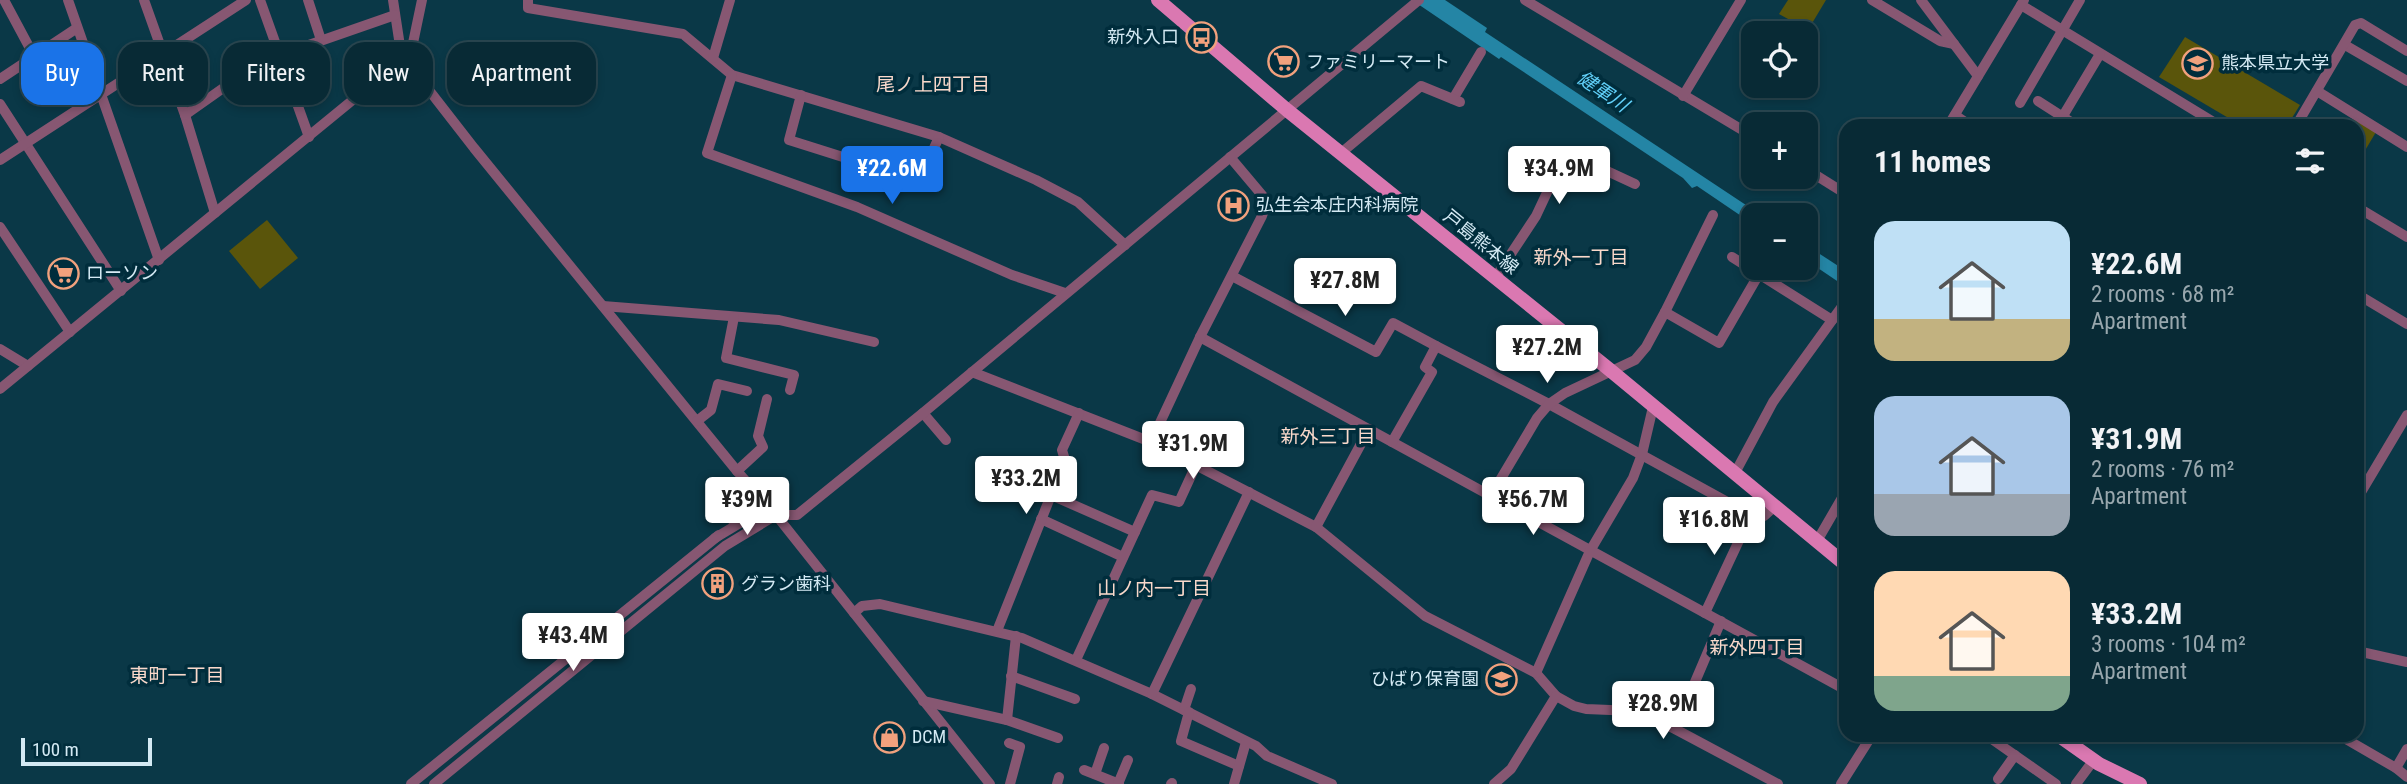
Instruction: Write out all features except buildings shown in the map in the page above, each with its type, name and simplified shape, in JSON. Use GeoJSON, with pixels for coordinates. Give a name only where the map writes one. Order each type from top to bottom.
{"type":"FeatureCollection","features":[{"type":"Feature","properties":{"kind":"main road","name":"戸島熊本線"},"geometry":{"type":"LineString","coordinates":[[1158,0],[1287,110],[1611,370],[1839,559]]}},
{"type":"Feature","properties":{"kind":"main road"},"geometry":{"type":"LineString","coordinates":[[2067,742],[2093,761],[2140,784]]}},
{"type":"Feature","properties":{"kind":"street"},"geometry":{"type":"LineString","coordinates":[[4,0],[26,42]]}},
{"type":"Feature","properties":{"kind":"street"},"geometry":{"type":"LineString","coordinates":[[68,0],[82,42]]}},
{"type":"Feature","properties":{"kind":"street"},"geometry":{"type":"LineString","coordinates":[[144,0],[160,42]]}},
{"type":"Feature","properties":{"kind":"street"},"geometry":{"type":"LineString","coordinates":[[182,42],[246,0]]}},
{"type":"Feature","properties":{"kind":"street"},"geometry":{"type":"LineString","coordinates":[[260,0],[275,42]]}},
{"type":"Feature","properties":{"kind":"street"},"geometry":{"type":"LineString","coordinates":[[308,0],[321,40]]}},
{"type":"Feature","properties":{"kind":"street"},"geometry":{"type":"LineString","coordinates":[[393,0],[401,42]]}},
{"type":"Feature","properties":{"kind":"street"},"geometry":{"type":"LineString","coordinates":[[413,42],[422,0]]}},
{"type":"Feature","properties":{"kind":"street"},"geometry":{"type":"LineString","coordinates":[[528,0],[528,8],[682,34],[732,75],[939,137],[1078,202],[1125,245]]}},
{"type":"Feature","properties":{"kind":"street"},"geometry":{"type":"LineString","coordinates":[[713,58],[730,0]]}},
{"type":"Feature","properties":{"kind":"street"},"geometry":{"type":"LineString","coordinates":[[1525,0],[1741,129]]}},
{"type":"Feature","properties":{"kind":"street"},"geometry":{"type":"LineString","coordinates":[[1683,96],[1741,0]]}},
{"type":"Feature","properties":{"kind":"street"},"geometry":{"type":"LineString","coordinates":[[1872,0],[1940,41],[1954,44]]}},
{"type":"Feature","properties":{"kind":"street"},"geometry":{"type":"LineString","coordinates":[[1921,0],[1978,76]]}},
{"type":"Feature","properties":{"kind":"street"},"geometry":{"type":"LineString","coordinates":[[2020,103],[2080,0]]}},
{"type":"Feature","properties":{"kind":"street"},"geometry":{"type":"LineString","coordinates":[[715,538],[760,511],[776,515],[797,515],[1287,110],[1412,2]]}},
{"type":"Feature","properties":{"kind":"street"},"geometry":{"type":"LineString","coordinates":[[1952,119],[2022,3],[2061,31],[2208,119]]}},
{"type":"Feature","properties":{"kind":"street"},"geometry":{"type":"LineString","coordinates":[[315,42],[395,15]]}},
{"type":"Feature","properties":{"kind":"street"},"geometry":{"type":"LineString","coordinates":[[2300,119],[2356,25],[2361,23],[2407,51]]}},
{"type":"Feature","properties":{"kind":"street"},"geometry":{"type":"LineString","coordinates":[[56,42],[77,28]]}},
{"type":"Feature","properties":{"kind":"street"},"geometry":{"type":"LineString","coordinates":[[2345,45],[2407,81]]}},
{"type":"Feature","properties":{"kind":"street"},"geometry":{"type":"LineString","coordinates":[[1341,153],[1421,86],[1457,101],[1481,52]]}},
{"type":"Feature","properties":{"kind":"street"},"geometry":{"type":"LineString","coordinates":[[2062,119],[2100,54]]}},
{"type":"Feature","properties":{"kind":"street"},"geometry":{"type":"LineString","coordinates":[[0,79],[21,65]]}},
{"type":"Feature","properties":{"kind":"street"},"geometry":{"type":"LineString","coordinates":[[732,75],[707,153],[857,207],[1012,275],[1065,293]]}},
{"type":"Feature","properties":{"kind":"street"},"geometry":{"type":"LineString","coordinates":[[185,115],[222,89]]}},
{"type":"Feature","properties":{"kind":"street"},"geometry":{"type":"LineString","coordinates":[[2318,91],[2362,119]]}},
{"type":"Feature","properties":{"kind":"street"},"geometry":{"type":"LineString","coordinates":[[433,95],[696,421],[776,515],[990,784]]}},
{"type":"Feature","properties":{"kind":"street"},"geometry":{"type":"LineString","coordinates":[[802,95],[789,140],[920,178],[939,137]]}},
{"type":"Feature","properties":{"kind":"street"},"geometry":{"type":"LineString","coordinates":[[2038,101],[2057,119]]}},
{"type":"Feature","properties":{"kind":"street"},"geometry":{"type":"LineString","coordinates":[[0,103],[121,291]]}},
{"type":"Feature","properties":{"kind":"street"},"geometry":{"type":"LineString","coordinates":[[104,104],[159,260]]}},
{"type":"Feature","properties":{"kind":"street"},"geometry":{"type":"LineString","coordinates":[[0,160],[82,105]]}},
{"type":"Feature","properties":{"kind":"street"},"geometry":{"type":"LineString","coordinates":[[182,105],[215,213]]}},
{"type":"Feature","properties":{"kind":"street"},"geometry":{"type":"LineString","coordinates":[[297,105],[309,137]]}},
{"type":"Feature","properties":{"kind":"street"},"geometry":{"type":"LineString","coordinates":[[0,389],[347,105]]}},
{"type":"Feature","properties":{"kind":"street"},"geometry":{"type":"LineString","coordinates":[[1955,115],[1961,119]]}},
{"type":"Feature","properties":{"kind":"street"},"geometry":{"type":"LineString","coordinates":[[2364,120],[2407,147]]}},
{"type":"Feature","properties":{"kind":"street"},"geometry":{"type":"LineString","coordinates":[[1495,278],[1536,216],[1566,152],[1635,184]]}},
{"type":"Feature","properties":{"kind":"street"},"geometry":{"type":"LineString","coordinates":[[1151,442],[1267,201],[1230,157]]}},
{"type":"Feature","properties":{"kind":"street"},"geometry":{"type":"LineString","coordinates":[[1818,176],[1839,190]]}},
{"type":"Feature","properties":{"kind":"street"},"geometry":{"type":"LineString","coordinates":[[2364,211],[2407,237]]}},
{"type":"Feature","properties":{"kind":"street"},"geometry":{"type":"LineString","coordinates":[[1490,497],[1536,418],[1549,404],[1634,360],[1646,347],[1713,215]]}},
{"type":"Feature","properties":{"kind":"street"},"geometry":{"type":"LineString","coordinates":[[1,231],[71,332]]}},
{"type":"Feature","properties":{"kind":"street"},"geometry":{"type":"LineString","coordinates":[[1732,257],[1741,263]]}},
{"type":"Feature","properties":{"kind":"street"},"geometry":{"type":"LineString","coordinates":[[1232,275],[1376,352],[1393,323],[1678,473],[1751,515],[1764,516],[1775,506]]}},
{"type":"Feature","properties":{"kind":"street"},"geometry":{"type":"LineString","coordinates":[[1665,312],[1718,343],[1755,280]]}},
{"type":"Feature","properties":{"kind":"street"},"geometry":{"type":"LineString","coordinates":[[1769,280],[1832,320]]}},
{"type":"Feature","properties":{"kind":"street"},"geometry":{"type":"LineString","coordinates":[[2364,298],[2407,324]]}},
{"type":"Feature","properties":{"kind":"street"},"geometry":{"type":"LineString","coordinates":[[603,306],[779,320],[874,342]]}},
{"type":"Feature","properties":{"kind":"street"},"geometry":{"type":"LineString","coordinates":[[1735,473],[1773,402],[1839,310]]}},
{"type":"Feature","properties":{"kind":"street"},"geometry":{"type":"LineString","coordinates":[[734,317],[726,358],[794,375],[790,390]]}},
{"type":"Feature","properties":{"kind":"street"},"geometry":{"type":"LineString","coordinates":[[1200,337],[1839,686]]}},
{"type":"Feature","properties":{"kind":"street"},"geometry":{"type":"LineString","coordinates":[[1392,442],[1432,372],[1425,367],[1436,346]]}},
{"type":"Feature","properties":{"kind":"street"},"geometry":{"type":"LineString","coordinates":[[0,349],[28,366]]}},
{"type":"Feature","properties":{"kind":"street"},"geometry":{"type":"LineString","coordinates":[[972,372],[1151,442],[1316,527],[1425,616],[1536,673],[1556,696],[1586,709],[1634,711],[1675,729],[1778,784]]}},
{"type":"Feature","properties":{"kind":"street"},"geometry":{"type":"LineString","coordinates":[[696,421],[712,410],[718,384],[747,391]]}},
{"type":"Feature","properties":{"kind":"street"},"geometry":{"type":"LineString","coordinates":[[737,471],[763,447],[758,436],[767,399]]}},
{"type":"Feature","properties":{"kind":"street"},"geometry":{"type":"LineString","coordinates":[[1536,673],[1590,551],[1633,478],[1653,407]]}},
{"type":"Feature","properties":{"kind":"street"},"geometry":{"type":"LineString","coordinates":[[923,413],[946,440]]}},
{"type":"Feature","properties":{"kind":"street"},"geometry":{"type":"LineString","coordinates":[[997,631],[1065,460],[1062,450],[1079,413]]}},
{"type":"Feature","properties":{"kind":"street"},"geometry":{"type":"LineString","coordinates":[[2364,487],[2407,415]]}},
{"type":"Feature","properties":{"kind":"street"},"geometry":{"type":"LineString","coordinates":[[1316,527],[1369,429]]}},
{"type":"Feature","properties":{"kind":"street"},"geometry":{"type":"LineString","coordinates":[[1076,660],[1152,495],[1179,502],[1196,465]]}},
{"type":"Feature","properties":{"kind":"street"},"geometry":{"type":"LineString","coordinates":[[411,784],[715,538],[753,502],[750,485]]}},
{"type":"Feature","properties":{"kind":"street"},"geometry":{"type":"LineString","coordinates":[[1152,694],[1249,492]]}},
{"type":"Feature","properties":{"kind":"street"},"geometry":{"type":"LineString","coordinates":[[1051,495],[1135,532]]}},
{"type":"Feature","properties":{"kind":"street"},"geometry":{"type":"LineString","coordinates":[[1817,541],[1839,503]]}},
{"type":"Feature","properties":{"kind":"street"},"geometry":{"type":"LineString","coordinates":[[434,784],[725,546],[776,515]]}},
{"type":"Feature","properties":{"kind":"street"},"geometry":{"type":"LineString","coordinates":[[1705,613],[1751,515]]}},
{"type":"Feature","properties":{"kind":"street"},"geometry":{"type":"LineString","coordinates":[[1041,519],[1123,557]]}},
{"type":"Feature","properties":{"kind":"street"},"geometry":{"type":"LineString","coordinates":[[854,613],[862,606],[880,604],[1016,636],[1152,694],[1256,746],[1267,756],[1332,784]]}},
{"type":"Feature","properties":{"kind":"street"},"geometry":{"type":"LineString","coordinates":[[1675,729],[1721,621]]}},
{"type":"Feature","properties":{"kind":"street"},"geometry":{"type":"LineString","coordinates":[[1007,720],[1016,636]]}},
{"type":"Feature","properties":{"kind":"street"},"geometry":{"type":"LineString","coordinates":[[2364,653],[2407,662]]}},
{"type":"Feature","properties":{"kind":"street"},"geometry":{"type":"LineString","coordinates":[[1011,676],[1075,699]]}},
{"type":"Feature","properties":{"kind":"street"},"geometry":{"type":"LineString","coordinates":[[1191,690],[1181,741],[1238,766]]}},
{"type":"Feature","properties":{"kind":"street"},"geometry":{"type":"LineString","coordinates":[[1494,784],[1511,769],[1556,696]]}},
{"type":"Feature","properties":{"kind":"street"},"geometry":{"type":"LineString","coordinates":[[923,701],[1007,720],[1058,738]]}},
{"type":"Feature","properties":{"kind":"street"},"geometry":{"type":"LineString","coordinates":[[1234,784],[1246,742]]}},
{"type":"Feature","properties":{"kind":"street"},"geometry":{"type":"LineString","coordinates":[[1841,784],[1868,742]]}},
{"type":"Feature","properties":{"kind":"street"},"geometry":{"type":"LineString","coordinates":[[1996,742],[2056,784]]}},
{"type":"Feature","properties":{"kind":"street"},"geometry":{"type":"LineString","coordinates":[[2351,742],[2407,777]]}},
{"type":"Feature","properties":{"kind":"street"},"geometry":{"type":"LineString","coordinates":[[1009,743],[1020,747],[1010,784]]}},
{"type":"Feature","properties":{"kind":"street"},"geometry":{"type":"LineString","coordinates":[[1104,748],[1090,772],[1119,784],[1128,760]]}},
{"type":"Feature","properties":{"kind":"street"},"geometry":{"type":"LineString","coordinates":[[2396,768],[2407,749]]}},
{"type":"Feature","properties":{"kind":"street"},"geometry":{"type":"LineString","coordinates":[[1998,779],[2015,755]]}},
{"type":"Feature","properties":{"kind":"street"},"geometry":{"type":"LineString","coordinates":[[2076,784],[2093,761]]}},
{"type":"Feature","properties":{"kind":"shaded area"},"geometry":{"type":"Polygon","coordinates":[[[1788,0],[1826,0],[1813,21],[1792,21],[1779,14],[1788,0]]]}},
{"type":"Feature","properties":{"kind":"shaded area"},"geometry":{"type":"Polygon","coordinates":[[[2185,37],[2300,105],[2291,119],[2230,119],[2159,77],[2185,37]]]}},
{"type":"Feature","properties":{"kind":"shaded area"},"geometry":{"type":"Polygon","coordinates":[[[2364,125],[2376,132],[2364,152],[2364,125]]]}},
{"type":"Feature","properties":{"kind":"shaded area"},"geometry":{"type":"Polygon","coordinates":[[[267,220],[298,258],[260,289],[229,251],[267,220]]]}},
{"type":"Feature","properties":{"kind":"water"},"geometry":{"type":"Polygon","coordinates":[[[1412,0],[1445,0],[1487,28],[1485,32],[1743,203],[1741,216],[1697,186],[1692,188],[1683,178],[1501,57],[1499,59],[1412,0]]]}},
{"type":"Feature","properties":{"kind":"water"},"geometry":{"type":"Polygon","coordinates":[[[1818,253],[1839,266],[1839,282],[1818,268],[1818,253]]]}},
{"type":"Feature","properties":{"kind":"place","name":"新外入口"},"geometry":{"type":"Point","coordinates":[1202,37]}},
{"type":"Feature","properties":{"kind":"place","name":"ファミリーマート"},"geometry":{"type":"Point","coordinates":[1283,62]}},
{"type":"Feature","properties":{"kind":"place","name":"熊本県立大学"},"geometry":{"type":"Point","coordinates":[2198,63]}},
{"type":"Feature","properties":{"kind":"place","name":"弘生会本庄内科病院"},"geometry":{"type":"Point","coordinates":[1233,205]}},
{"type":"Feature","properties":{"kind":"place","name":"ローソン"},"geometry":{"type":"Point","coordinates":[63,273]}},
{"type":"Feature","properties":{"kind":"place","name":"グラン歯科"},"geometry":{"type":"Point","coordinates":[718,584]}},
{"type":"Feature","properties":{"kind":"place","name":"ひばり保育園"},"geometry":{"type":"Point","coordinates":[1502,679]}},
{"type":"Feature","properties":{"kind":"place","name":"DCM"},"geometry":{"type":"Point","coordinates":[889,737]}},
{"type":"Feature","properties":{"kind":"district","name":"尾ノ上四丁目"},"geometry":{"type":"Point","coordinates":[933,84]}},
{"type":"Feature","properties":{"kind":"district","name":"新外一丁目"},"geometry":{"type":"Point","coordinates":[1581,257]}},
{"type":"Feature","properties":{"kind":"district","name":"新外三丁目"},"geometry":{"type":"Point","coordinates":[1328,436]}},
{"type":"Feature","properties":{"kind":"district","name":"山ノ内一丁目"},"geometry":{"type":"Point","coordinates":[1154,588]}},
{"type":"Feature","properties":{"kind":"district","name":"新外四丁目"},"geometry":{"type":"Point","coordinates":[1757,647]}},
{"type":"Feature","properties":{"kind":"district","name":"東町一丁目"},"geometry":{"type":"Point","coordinates":[177,675]}},
{"type":"Feature","properties":{"kind":"water label","name":"健軍川"},"geometry":{"type":"Point","coordinates":[1603,91]}}]}
